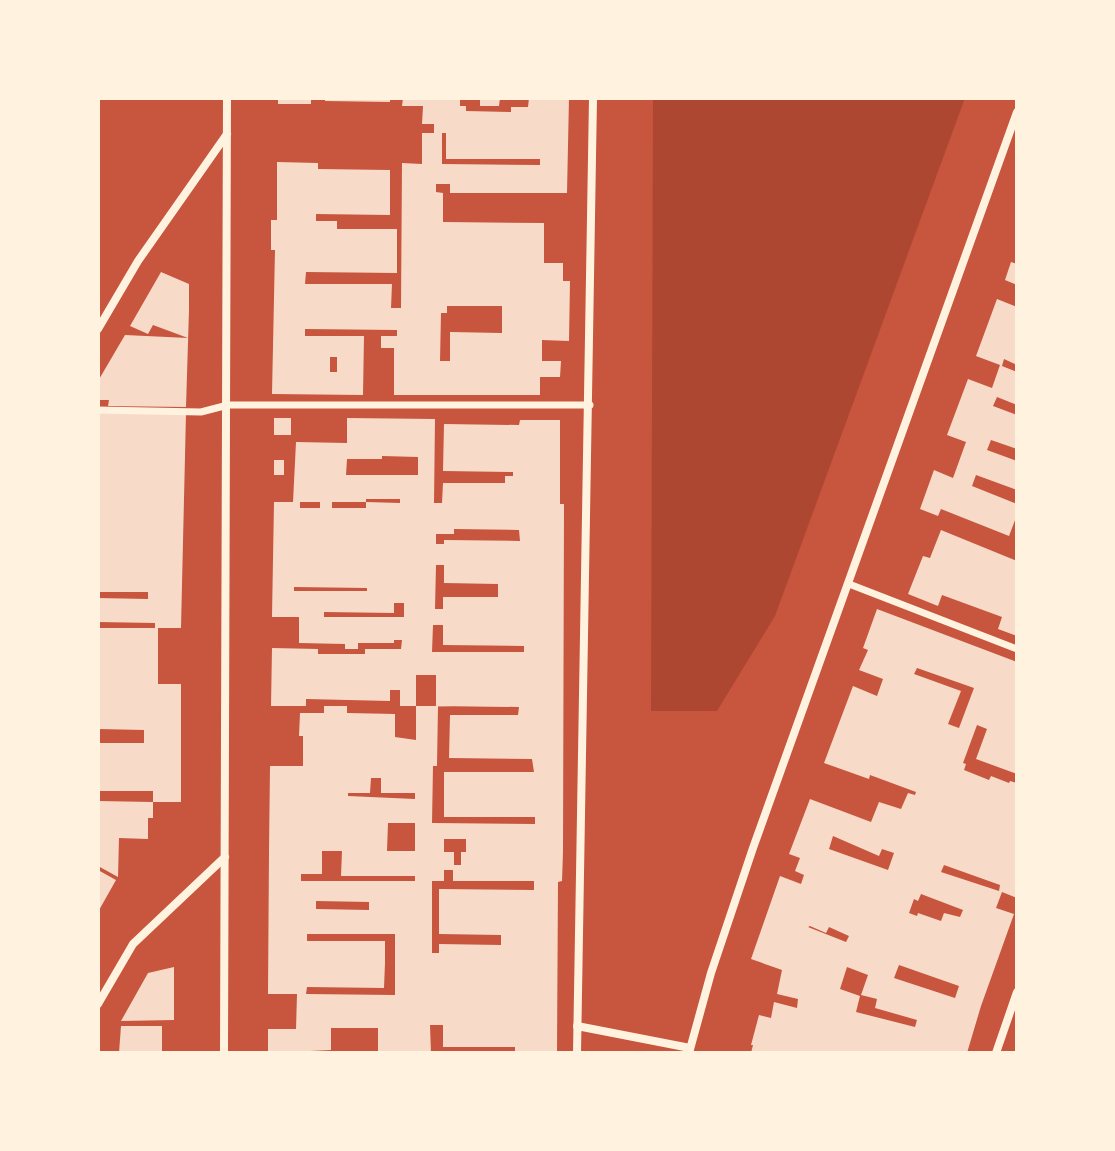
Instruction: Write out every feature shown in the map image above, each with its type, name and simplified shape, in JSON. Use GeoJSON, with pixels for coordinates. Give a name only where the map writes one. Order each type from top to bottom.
{"type":"FeatureCollection","features":[{"type":"Feature","properties":{"kind":"street"},"geometry":{"type":"LineString","coordinates":[[224,1053],[227,98]]}},
{"type":"Feature","properties":{"kind":"street"},"geometry":{"type":"LineString","coordinates":[[577,1053],[593,98]]}},
{"type":"Feature","properties":{"kind":"street"},"geometry":{"type":"LineString","coordinates":[[577,1026],[690,1050],[711,973],[753,848],[1017,112]]}},
{"type":"Feature","properties":{"kind":"street"},"geometry":{"type":"LineString","coordinates":[[98,329],[138,261],[227,133]]}},
{"type":"Feature","properties":{"kind":"street"},"geometry":{"type":"LineString","coordinates":[[98,410],[201,412],[228,405],[590,405]]}},
{"type":"Feature","properties":{"kind":"street"},"geometry":{"type":"LineString","coordinates":[[849,584],[1017,649]]}},
{"type":"Feature","properties":{"kind":"street"},"geometry":{"type":"LineString","coordinates":[[98,1004],[133,944],[225,857]]}},
{"type":"Feature","properties":{"kind":"street"},"geometry":{"type":"LineString","coordinates":[[996,1053],[1017,992]]}},
{"type":"Feature","properties":{"kind":"shaded area"},"geometry":{"type":"Polygon","coordinates":[[[653,98],[965,98],[775,616],[717,711],[651,711],[653,98]]]}},
{"type":"Feature","properties":{"kind":"building"},"geometry":{"type":"Polygon","coordinates":[[[278,98],[311,98],[311,104],[278,104],[278,98]]]}},
{"type":"Feature","properties":{"kind":"building"},"geometry":{"type":"Polygon","coordinates":[[[325,98],[390,98],[390,102],[325,101],[325,98]]]}},
{"type":"Feature","properties":{"kind":"building"},"geometry":{"type":"Polygon","coordinates":[[[403,98],[460,98],[460,106],[466,106],[466,111],[511,112],[511,107],[528,107],[529,98],[569,98],[567,193],[450,193],[450,184],[436,184],[436,192],[443,193],[443,222],[544,223],[544,263],[563,263],[563,281],[570,281],[569,341],[542,340],[542,361],[561,361],[560,377],[540,377],[540,395],[394,395],[394,348],[381,348],[381,336],[397,336],[397,330],[305,329],[305,336],[364,336],[363,395],[272,394],[275,250],[271,250],[271,220],[277,220],[277,162],[318,163],[318,169],[390,170],[390,215],[316,214],[316,221],[337,221],[337,229],[397,229],[397,273],[306,272],[305,284],[392,284],[391,308],[401,308],[402,163],[422,164],[422,133],[434,133],[434,124],[422,124],[423,106],[402,106],[403,98]],[[442,133],[442,164],[540,165],[540,159],[446,159],[446,133],[442,133]],[[447,306],[447,313],[441,313],[440,361],[450,361],[450,332],[502,333],[502,306],[447,306]],[[330,357],[330,372],[337,372],[337,357],[330,357]]]}},
{"type":"Feature","properties":{"kind":"building"},"geometry":{"type":"Polygon","coordinates":[[[480,98],[500,98],[499,106],[480,106],[480,98]]]}},
{"type":"Feature","properties":{"kind":"building"},"geometry":{"type":"Polygon","coordinates":[[[1011,262],[1017,264],[1017,285],[1005,280],[1011,262]]]}},
{"type":"Feature","properties":{"kind":"building"},"geometry":{"type":"Polygon","coordinates":[[[161,272],[189,284],[189,310],[186,407],[108,406],[109,400],[98,400],[98,381],[125,335],[188,338],[153,325],[148,334],[130,326],[161,272]]]}},
{"type":"Feature","properties":{"kind":"building"},"geometry":{"type":"Polygon","coordinates":[[[997,299],[1017,307],[1017,365],[1004,359],[1002,366],[1017,372],[1017,405],[997,397],[993,406],[1017,415],[1017,449],[991,440],[987,450],[1017,461],[1017,490],[976,475],[972,486],[1017,504],[1017,515],[1009,536],[941,509],[938,516],[920,509],[934,470],[953,478],[966,442],[947,435],[968,379],[992,388],[1000,365],[976,356],[997,299]]]}},
{"type":"Feature","properties":{"kind":"building"},"geometry":{"type":"Polygon","coordinates":[[[98,412],[186,413],[181,628],[158,628],[158,684],[181,684],[181,802],[153,802],[153,791],[98,791],[98,743],[144,743],[144,730],[98,729],[98,628],[155,628],[155,623],[98,622],[98,598],[148,599],[148,592],[98,592],[98,412]]]}},
{"type":"Feature","properties":{"kind":"building"},"geometry":{"type":"Polygon","coordinates":[[[274,418],[291,418],[291,435],[274,435],[274,418]]]}},
{"type":"Feature","properties":{"kind":"building"},"geometry":{"type":"Polygon","coordinates":[[[347,418],[435,419],[434,503],[442,503],[443,483],[505,483],[505,476],[513,476],[513,472],[443,471],[444,424],[519,425],[520,420],[560,420],[560,504],[564,504],[563,852],[562,881],[558,882],[557,1052],[515,1052],[515,1047],[443,1047],[443,1025],[430,1025],[431,1053],[378,1051],[378,1028],[331,1028],[331,1050],[268,1053],[268,1029],[296,1029],[297,994],[268,994],[270,766],[303,766],[300,713],[324,713],[324,706],[347,706],[347,713],[395,714],[395,737],[416,740],[416,706],[400,706],[400,690],[390,690],[390,701],[306,699],[306,706],[271,706],[272,648],[318,649],[318,654],[365,654],[365,649],[401,649],[402,640],[394,640],[394,643],[358,643],[358,649],[345,649],[345,644],[299,643],[299,617],[272,617],[274,502],[293,502],[296,442],[347,443],[347,418]],[[418,457],[347,459],[346,475],[418,475],[418,457]],[[366,499],[366,502],[400,503],[400,499],[366,499]],[[300,502],[300,508],[320,508],[320,502],[300,502]],[[332,502],[332,508],[366,508],[366,502],[332,502]],[[454,529],[454,534],[436,534],[436,544],[444,544],[444,540],[520,541],[519,530],[454,529]],[[436,565],[435,609],[443,609],[443,597],[498,597],[498,584],[444,583],[444,565],[436,565]],[[294,587],[294,591],[367,591],[367,588],[294,587]],[[394,603],[394,613],[324,612],[324,617],[404,617],[404,603],[394,603]],[[433,625],[432,652],[524,652],[524,646],[443,645],[443,625],[433,625]],[[416,675],[416,706],[436,706],[436,675],[416,675]],[[438,706],[432,823],[535,824],[535,817],[444,817],[444,772],[534,772],[532,759],[449,758],[450,715],[518,715],[519,707],[438,706]],[[371,778],[370,793],[348,793],[348,796],[415,799],[415,793],[381,793],[381,778],[371,778]],[[388,823],[387,851],[415,851],[415,823],[388,823]],[[444,839],[444,852],[454,852],[454,865],[461,865],[461,852],[466,852],[466,839],[444,839]],[[322,851],[322,874],[301,874],[301,881],[415,881],[415,876],[341,876],[342,851],[322,851]],[[444,870],[444,881],[432,881],[432,953],[439,953],[439,944],[501,945],[501,935],[439,934],[439,889],[534,890],[534,881],[453,881],[453,870],[444,870]],[[316,901],[316,909],[369,910],[369,902],[316,901]],[[307,934],[307,941],[385,941],[384,988],[307,987],[306,994],[395,995],[395,934],[307,934]]]}},
{"type":"Feature","properties":{"kind":"building"},"geometry":{"type":"Polygon","coordinates":[[[274,460],[284,460],[284,475],[274,475],[274,460]]]}},
{"type":"Feature","properties":{"kind":"building"},"geometry":{"type":"Polygon","coordinates":[[[941,530],[1017,561],[1017,636],[998,629],[1002,617],[942,595],[938,606],[908,594],[923,556],[930,558],[941,530]]]}},
{"type":"Feature","properties":{"kind":"building"},"geometry":{"type":"Polygon","coordinates":[[[877,609],[1017,662],[1017,774],[976,759],[987,729],[977,725],[963,763],[966,764],[964,770],[989,780],[991,776],[1017,783],[1017,898],[1002,892],[996,908],[1014,914],[967,1053],[751,1053],[759,1015],[771,1018],[774,1002],[797,1008],[798,999],[777,994],[782,970],[751,959],[780,876],[801,884],[804,875],[795,871],[800,858],[789,854],[810,799],[871,822],[879,802],[901,809],[908,793],[915,795],[916,792],[824,763],[853,686],[877,696],[883,679],[859,670],[868,650],[863,648],[877,609]],[[917,668],[914,674],[961,691],[948,724],[959,728],[974,688],[917,668]],[[833,836],[829,849],[888,870],[894,853],[882,849],[879,856],[833,836]],[[944,865],[941,872],[999,891],[1000,885],[944,865]],[[921,894],[918,901],[914,899],[909,913],[917,916],[918,913],[941,921],[944,913],[960,917],[963,910],[921,894]],[[808,927],[846,942],[849,936],[829,927],[826,933],[808,927]],[[899,965],[894,978],[955,998],[959,986],[899,965]],[[847,967],[840,989],[860,996],[856,1012],[915,1027],[917,1020],[875,1008],[877,999],[861,995],[868,975],[847,967]]]}},
{"type":"Feature","properties":{"kind":"building"},"geometry":{"type":"Polygon","coordinates":[[[98,801],[153,802],[153,818],[148,818],[148,839],[119,838],[118,877],[98,866],[98,801]]]}},
{"type":"Feature","properties":{"kind":"building"},"geometry":{"type":"Polygon","coordinates":[[[98,870],[116,880],[98,912],[98,870]]]}},
{"type":"Feature","properties":{"kind":"building"},"geometry":{"type":"Polygon","coordinates":[[[174,967],[174,1020],[121,1021],[148,973],[174,967]]]}},
{"type":"Feature","properties":{"kind":"building"},"geometry":{"type":"Polygon","coordinates":[[[121,1026],[162,1026],[162,1053],[119,1053],[121,1026]]]}}]}
